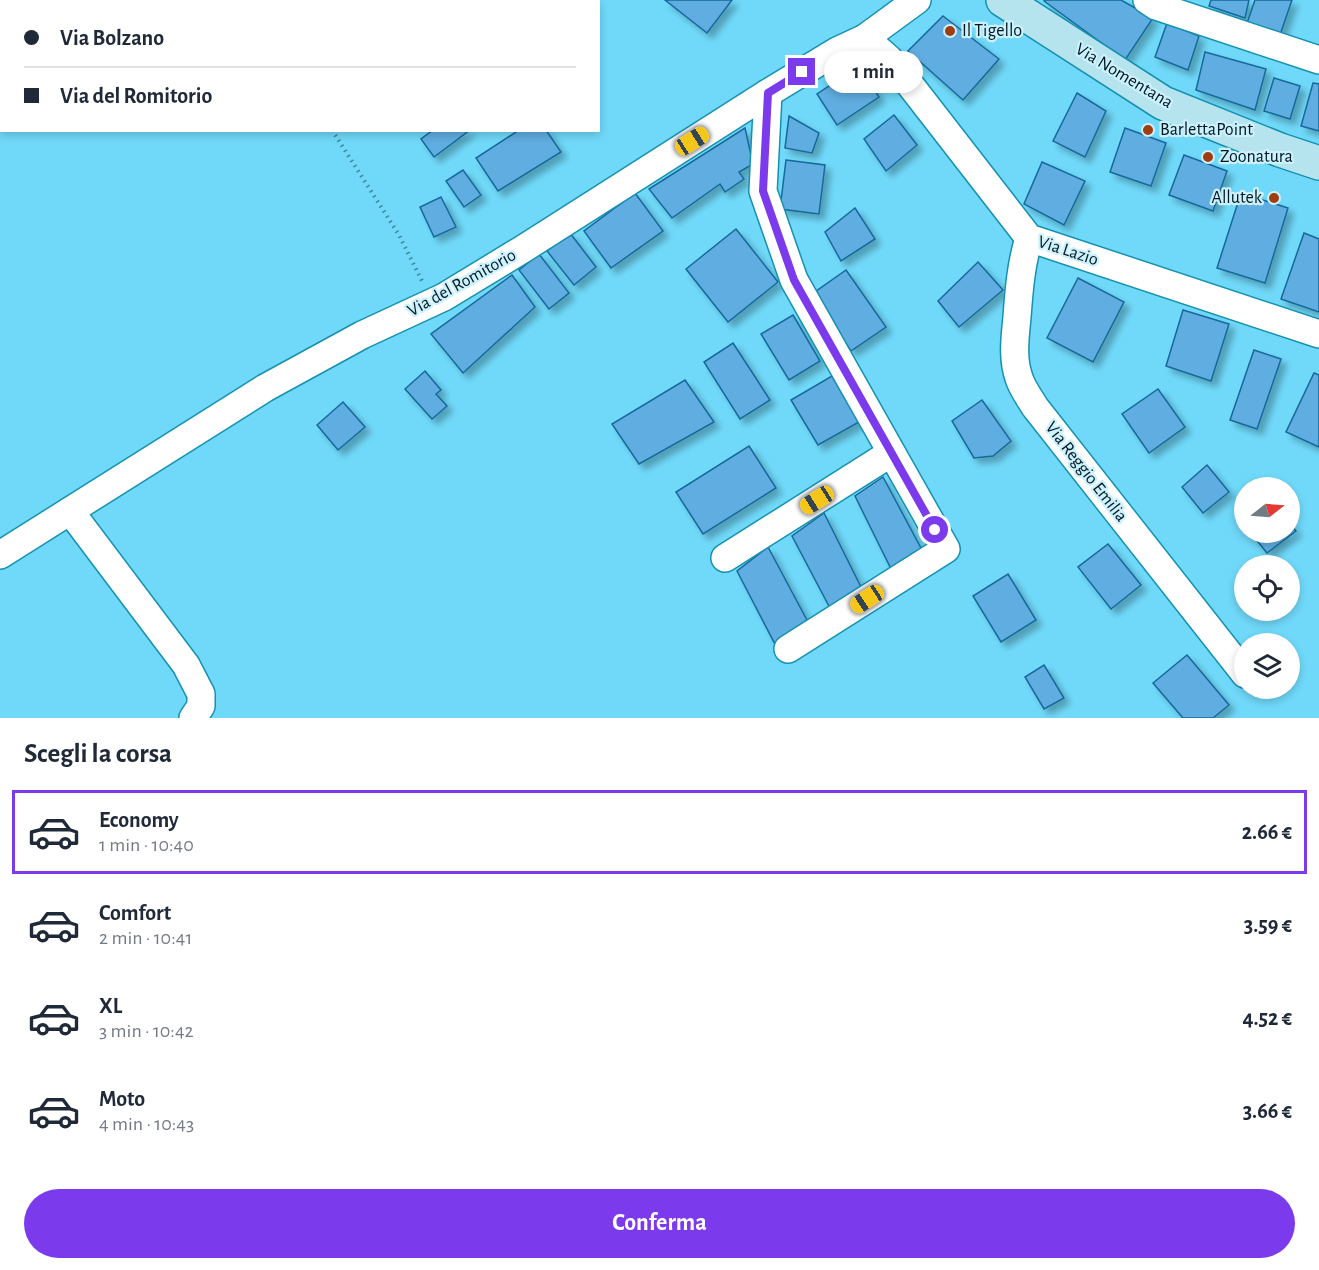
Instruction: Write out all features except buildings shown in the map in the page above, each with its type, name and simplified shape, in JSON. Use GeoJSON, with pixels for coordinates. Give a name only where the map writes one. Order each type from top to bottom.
{"type":"FeatureCollection","features":[{"type":"Feature","properties":{"kind":"main road","name":"Via Nomentana"},"geometry":{"type":"LineString","coordinates":[[1004,0],[1163,103],[1280,150],[1319,163]]}},
{"type":"Feature","properties":{"kind":"street","name":"Via del Romitorio"},"geometry":{"type":"LineString","coordinates":[[0,555],[265,388],[362,335],[435,301],[523,249],[768,93],[837,51],[865,38],[917,0]]}},
{"type":"Feature","properties":{"kind":"street"},"geometry":{"type":"LineString","coordinates":[[1147,0],[1156,6],[1319,60]]}},
{"type":"Feature","properties":{"kind":"street","name":"Via Lazio"},"geometry":{"type":"LineString","coordinates":[[865,38],[889,58],[1029,238],[1319,334]]}},
{"type":"Feature","properties":{"kind":"street"},"geometry":{"type":"LineString","coordinates":[[768,93],[763,191],[794,280],[946,549],[788,649]]}},
{"type":"Feature","properties":{"kind":"street","name":"Via Reggio Emilia"},"geometry":{"type":"LineString","coordinates":[[1029,238],[1020,274],[1014,352],[1017,371],[1024,389],[1035,407],[1234,660]]}},
{"type":"Feature","properties":{"kind":"street"},"geometry":{"type":"LineString","coordinates":[[725,558],[891,453]]}},
{"type":"Feature","properties":{"kind":"street"},"geometry":{"type":"LineString","coordinates":[[70,511],[186,665],[201,694],[201,706],[193,718]]}},
{"type":"Feature","properties":{"kind":"path"},"geometry":{"type":"LineString","coordinates":[[333,132],[399,235],[435,301]]}},
{"type":"Feature","properties":{"kind":"place","name":"Il Tigello"},"geometry":{"type":"Point","coordinates":[950,31]}},
{"type":"Feature","properties":{"kind":"place","name":"BarlettaPoint"},"geometry":{"type":"Point","coordinates":[1148,130]}},
{"type":"Feature","properties":{"kind":"place","name":"Zoonatura"},"geometry":{"type":"Point","coordinates":[1208,157]}},
{"type":"Feature","properties":{"kind":"place","name":"Allutek"},"geometry":{"type":"Point","coordinates":[1274,198]}},
{"type":"Feature","properties":{"kind":"route"},"geometry":{"type":"LineString","coordinates":[[802,72],[768,93],[763,191],[794,280],[935,530]]}}]}
